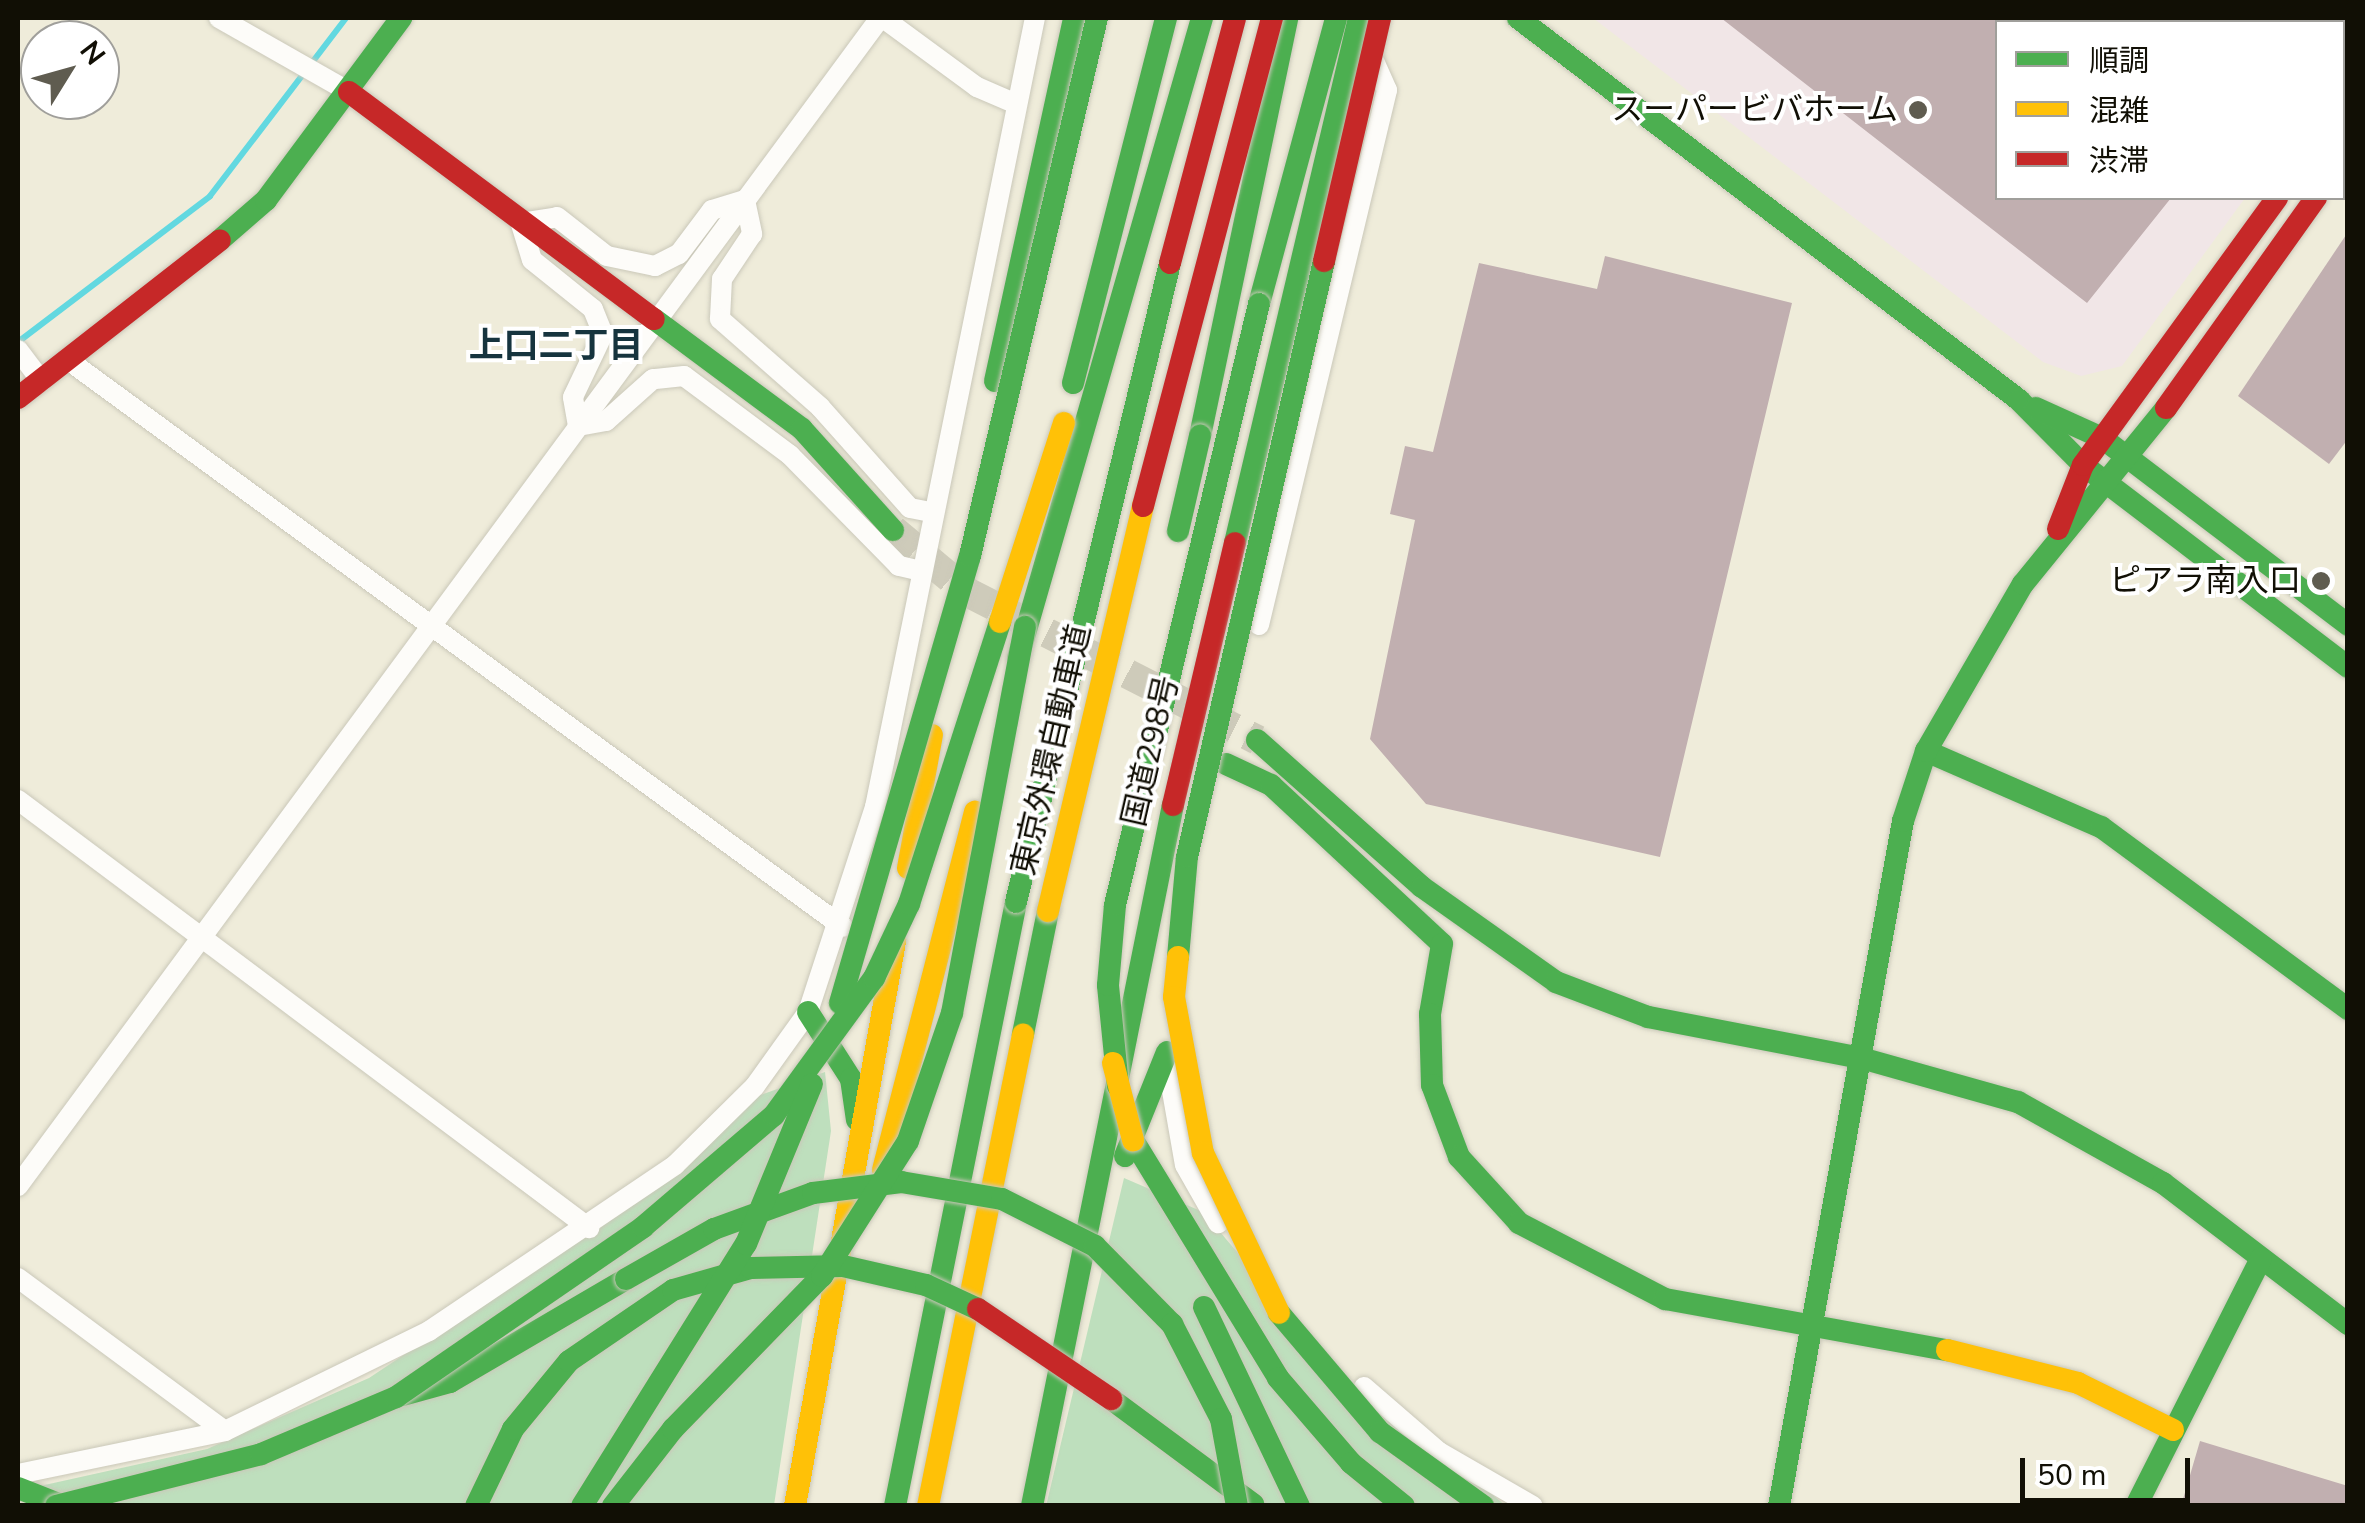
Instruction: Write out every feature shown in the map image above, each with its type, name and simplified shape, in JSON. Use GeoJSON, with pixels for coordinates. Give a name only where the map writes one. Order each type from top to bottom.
{"type":"FeatureCollection","features":[{"type":"Feature","properties":{"kind":"main road"},"geometry":{"type":"LineString","coordinates":[[18,398],[222,243],[349,92],[401,18]]}},
{"type":"Feature","properties":{"kind":"main road"},"geometry":{"type":"LineString","coordinates":[[795,1506],[1010,298],[1074,18]]}},
{"type":"Feature","properties":{"kind":"main road"},"geometry":{"type":"LineString","coordinates":[[582,1506],[746,1244],[805,1104],[934,692],[1097,18]]}},
{"type":"Feature","properties":{"kind":"main road"},"geometry":{"type":"LineString","coordinates":[[1118,188],[1123,100],[1142,18]]}},
{"type":"Feature","properties":{"kind":"main road"},"geometry":{"type":"LineString","coordinates":[[613,1506],[822,1276],[880,1193],[921,1112],[960,974],[1064,424],[1118,188],[1166,18]]}},
{"type":"Feature","properties":{"kind":"main road"},"geometry":{"type":"LineString","coordinates":[[802,1466],[830,1388],[982,782],[1202,18]]}},
{"type":"Feature","properties":{"kind":"main road","name":"東京外環自動車道"},"geometry":{"type":"LineString","coordinates":[[895,1506],[1016,902],[1109,492],[1235,18]]}},
{"type":"Feature","properties":{"kind":"main road","name":"東京外環自動車道"},"geometry":{"type":"LineString","coordinates":[[928,1506],[1048,911],[1169,392],[1272,18]]}},
{"type":"Feature","properties":{"kind":"main road"},"geometry":{"type":"LineString","coordinates":[[1287,18],[1106,871],[1100,958],[1118,1086],[1132,1140],[1298,1506]]}},
{"type":"Feature","properties":{"kind":"main road"},"geometry":{"type":"LineString","coordinates":[[1518,18],[2019,400],[2083,465],[2348,667]]}},
{"type":"Feature","properties":{"kind":"main road"},"geometry":{"type":"LineString","coordinates":[[1118,1086],[1108,986],[1114,905],[1259,304],[1358,19]]}},
{"type":"Feature","properties":{"kind":"main road"},"geometry":{"type":"LineString","coordinates":[[1358,19],[1195,820],[1174,998],[1207,1166],[1267,1298],[1370,1422],[1483,1506]]}},
{"type":"Feature","properties":{"kind":"main road","name":"国道298号"},"geometry":{"type":"LineString","coordinates":[[1032,1506],[1075,1263],[1155,880],[1358,19]]}},
{"type":"Feature","properties":{"kind":"main road"},"geometry":{"type":"LineString","coordinates":[[349,92],[802,429],[893,530]]}},
{"type":"Feature","properties":{"kind":"main road"},"geometry":{"type":"LineString","coordinates":[[2053,541],[2083,465],[2276,200]]}},
{"type":"Feature","properties":{"kind":"main road"},"geometry":{"type":"LineString","coordinates":[[1778,1506],[1903,821],[1926,751],[1980,644],[2053,541],[2110,486],[2315,200]]}},
{"type":"Feature","properties":{"kind":"main road"},"geometry":{"type":"LineString","coordinates":[[2019,400],[2102,438],[2348,625]]}},
{"type":"Feature","properties":{"kind":"main road"},"geometry":{"type":"LineString","coordinates":[[396,1397],[689,1193],[774,1115],[836,1036],[926,864],[1064,424]]}},
{"type":"Feature","properties":{"kind":"main road"},"geometry":{"type":"LineString","coordinates":[[1257,740],[1422,887],[1556,982],[1648,1016],[1862,1058],[2018,1102],[2097,1140],[2348,1324]]}},
{"type":"Feature","properties":{"kind":"main road"},"geometry":{"type":"LineString","coordinates":[[1926,751],[2101,827],[2348,1008]]}},
{"type":"Feature","properties":{"kind":"main road"},"geometry":{"type":"LineString","coordinates":[[1226,764],[1271,785],[1442,944],[1430,1014],[1432,1085],[1459,1157],[1488,1197],[1569,1253],[1664,1300],[2078,1383],[2173,1430]]}},
{"type":"Feature","properties":{"kind":"main road"},"geometry":{"type":"LineString","coordinates":[[808,1012],[851,1079],[858,1157]]}},
{"type":"Feature","properties":{"kind":"main road"},"geometry":{"type":"LineString","coordinates":[[1075,1263],[1168,1052]]}},
{"type":"Feature","properties":{"kind":"main road"},"geometry":{"type":"LineString","coordinates":[[1132,1140],[1278,1378],[1350,1463],[1404,1506]]}},
{"type":"Feature","properties":{"kind":"main road"},"geometry":{"type":"LineString","coordinates":[[56,1506],[262,1454],[396,1397],[450,1382],[755,1212],[841,1187],[935,1184],[1065,1228],[1148,1294],[1210,1388],[1237,1506]]}},
{"type":"Feature","properties":{"kind":"main road"},"geometry":{"type":"LineString","coordinates":[[2136,1506],[2261,1259]]}},
{"type":"Feature","properties":{"kind":"main road"},"geometry":{"type":"LineString","coordinates":[[476,1506],[538,1393],[601,1333],[709,1277],[800,1264],[926,1285],[997,1318],[1254,1506]]}},
{"type":"Feature","properties":{"kind":"main road"},"geometry":{"type":"LineString","coordinates":[[18,1488],[64,1506]]}},
{"type":"Feature","properties":{"kind":"street"},"geometry":{"type":"LineString","coordinates":[[219,18],[296,58],[349,92]]}},
{"type":"Feature","properties":{"kind":"street"},"geometry":{"type":"LineString","coordinates":[[18,1186],[881,18],[977,87],[1014,103]]}},
{"type":"Feature","properties":{"kind":"street"},"geometry":{"type":"LineString","coordinates":[[18,1474],[225,1432],[429,1331],[589,1228],[741,1100],[808,1012],[843,927],[1035,18]]}},
{"type":"Feature","properties":{"kind":"street"},"geometry":{"type":"LineString","coordinates":[[1358,19],[1386,90],[1226,764],[1186,914],[1168,1052],[1176,1135],[1222,1229],[1407,1428],[1533,1506]]}},
{"type":"Feature","properties":{"kind":"street"},"geometry":{"type":"LineString","coordinates":[[578,426],[573,397],[603,334],[593,310],[532,260],[522,222],[557,217],[607,256],[655,266],[679,254],[712,210],[745,200]]}},
{"type":"Feature","properties":{"kind":"street"},"geometry":{"type":"LineString","coordinates":[[745,200],[752,234],[722,279],[720,318],[820,407],[910,508],[931,512]]}},
{"type":"Feature","properties":{"kind":"street"},"geometry":{"type":"LineString","coordinates":[[18,350],[41,381]]}},
{"type":"Feature","properties":{"kind":"street"},"geometry":{"type":"LineString","coordinates":[[68,360],[843,927]]}},
{"type":"Feature","properties":{"kind":"street"},"geometry":{"type":"LineString","coordinates":[[578,426],[606,420],[653,379],[684,376],[790,456],[899,566],[921,571]]}},
{"type":"Feature","properties":{"kind":"street"},"geometry":{"type":"LineString","coordinates":[[18,800],[589,1228]]}},
{"type":"Feature","properties":{"kind":"street"},"geometry":{"type":"LineString","coordinates":[[18,1278],[225,1432]]}},
{"type":"Feature","properties":{"kind":"shaded area"},"geometry":{"type":"Polygon","coordinates":[[[1593,18],[2347,18],[2345,61],[2345,20],[1995,20],[1995,200],[2244,200],[2122,366],[2081,376],[2043,362],[1593,18]]]}},
{"type":"Feature","properties":{"kind":"green space"},"geometry":{"type":"Polygon","coordinates":[[[825,1072],[831,1131],[774,1505],[45,1506],[40,1486],[207,1449],[369,1378],[665,1181],[758,1096],[825,1072]]]}},
{"type":"Feature","properties":{"kind":"green space"},"geometry":{"type":"Polygon","coordinates":[[[1124,1178],[1203,1212],[1340,1373],[1505,1505],[1046,1506],[1124,1178]]]}},
{"type":"Feature","properties":{"kind":"building","name":"スーパービバホーム"},"geometry":{"type":"Polygon","coordinates":[[[1721,18],[1998,18],[1995,200],[2169,200],[2087,303],[1721,18]]]}},
{"type":"Feature","properties":{"kind":"building"},"geometry":{"type":"Polygon","coordinates":[[[2348,232],[2348,439],[2329,464],[2238,396],[2348,232]]]}},
{"type":"Feature","properties":{"kind":"building"},"geometry":{"type":"Polygon","coordinates":[[[1605,256],[1792,303],[1660,857],[1426,804],[1370,739],[1415,520],[1390,514],[1405,446],[1433,452],[1479,263],[1597,289],[1605,256]]]}},
{"type":"Feature","properties":{"kind":"building"},"geometry":{"type":"Polygon","coordinates":[[[2200,1441],[2348,1486],[2348,1506],[2181,1506],[2200,1441]]]}},
{"type":"Feature","properties":{"kind":"waterway"},"geometry":{"type":"LineString","coordinates":[[18,342],[210,196],[346,18]]}},
{"type":"Feature","properties":{"kind":"tunnel"},"geometry":{"type":"LineString","coordinates":[[893,530],[967,592],[1257,740]]}},
{"type":"Feature","properties":{"kind":"traffic: fast"},"geometry":{"type":"LineString","coordinates":[[220,240],[266,200],[401,18]]}},
{"type":"Feature","properties":{"kind":"traffic: fast"},"geometry":{"type":"LineString","coordinates":[[995,381],[1074,18]]}},
{"type":"Feature","properties":{"kind":"traffic: fast"},"geometry":{"type":"LineString","coordinates":[[840,1003],[970,556],[1097,18]]}},
{"type":"Feature","properties":{"kind":"traffic: fast"},"geometry":{"type":"LineString","coordinates":[[1073,383],[1166,18]]}},
{"type":"Feature","properties":{"kind":"traffic: fast"},"geometry":{"type":"LineString","coordinates":[[1018,658],[1202,18]]}},
{"type":"Feature","properties":{"kind":"traffic: fast"},"geometry":{"type":"LineString","coordinates":[[1200,436],[1287,18]]}},
{"type":"Feature","properties":{"kind":"traffic: fast"},"geometry":{"type":"LineString","coordinates":[[1259,304],[1336,18]]}},
{"type":"Feature","properties":{"kind":"traffic: fast"},"geometry":{"type":"LineString","coordinates":[[1235,543],[1359,18]]}},
{"type":"Feature","properties":{"kind":"traffic: fast"},"geometry":{"type":"LineString","coordinates":[[1518,18],[2019,400],[2083,465],[2348,667]]}},
{"type":"Feature","properties":{"kind":"traffic: fast"},"geometry":{"type":"LineString","coordinates":[[2345,158],[2348,154]]}},
{"type":"Feature","properties":{"kind":"traffic: fast"},"geometry":{"type":"LineString","coordinates":[[1178,957],[1187,857],[1324,261]]}},
{"type":"Feature","properties":{"kind":"traffic: fast"},"geometry":{"type":"LineString","coordinates":[[1016,902],[1170,263]]}},
{"type":"Feature","properties":{"kind":"traffic: fast"},"geometry":{"type":"LineString","coordinates":[[1118,1086],[1108,985],[1115,905],[1259,304]]}},
{"type":"Feature","properties":{"kind":"traffic: fast"},"geometry":{"type":"LineString","coordinates":[[654,319],[802,429],[893,530]]}},
{"type":"Feature","properties":{"kind":"traffic: fast"},"geometry":{"type":"LineString","coordinates":[[2036,408],[2102,438],[2348,625]]}},
{"type":"Feature","properties":{"kind":"traffic: fast"},"geometry":{"type":"LineString","coordinates":[[1779,1506],[1903,821],[1926,751],[2023,584],[2166,408]]}},
{"type":"Feature","properties":{"kind":"traffic: fast"},"geometry":{"type":"LineString","coordinates":[[1178,531],[1200,436]]}},
{"type":"Feature","properties":{"kind":"traffic: fast"},"geometry":{"type":"LineString","coordinates":[[56,1506],[261,1454],[396,1397],[643,1227],[774,1115],[874,978],[909,904],[1000,622]]}},
{"type":"Feature","properties":{"kind":"traffic: fast"},"geometry":{"type":"LineString","coordinates":[[613,1506],[673,1429],[822,1276],[908,1141],[952,1013],[1025,627]]}},
{"type":"Feature","properties":{"kind":"traffic: fast"},"geometry":{"type":"LineString","coordinates":[[1257,740],[1422,887],[1556,982],[1648,1017],[1861,1058],[2018,1102],[2163,1183],[2348,1324]]}},
{"type":"Feature","properties":{"kind":"traffic: fast"},"geometry":{"type":"LineString","coordinates":[[1926,751],[2101,827],[2348,1009]]}},
{"type":"Feature","properties":{"kind":"traffic: fast"},"geometry":{"type":"LineString","coordinates":[[1226,764],[1271,785],[1442,944],[1430,1014],[1432,1085],[1459,1157],[1519,1223],[1665,1299],[1947,1350]]}},
{"type":"Feature","properties":{"kind":"traffic: fast"},"geometry":{"type":"LineString","coordinates":[[1032,1506],[1173,805]]}},
{"type":"Feature","properties":{"kind":"traffic: fast"},"geometry":{"type":"LineString","coordinates":[[895,1506],[1016,902]]}},
{"type":"Feature","properties":{"kind":"traffic: fast"},"geometry":{"type":"LineString","coordinates":[[1023,1034],[1048,911]]}},
{"type":"Feature","properties":{"kind":"traffic: fast"},"geometry":{"type":"LineString","coordinates":[[808,1012],[851,1079],[857,1120]]}},
{"type":"Feature","properties":{"kind":"traffic: fast"},"geometry":{"type":"LineString","coordinates":[[1125,1156],[1167,1052]]}},
{"type":"Feature","properties":{"kind":"traffic: fast"},"geometry":{"type":"LineString","coordinates":[[582,1506],[746,1244],[812,1084]]}},
{"type":"Feature","properties":{"kind":"traffic: fast"},"geometry":{"type":"LineString","coordinates":[[1133,1140],[1278,1378],[1351,1463],[1404,1506]]}},
{"type":"Feature","properties":{"kind":"traffic: fast"},"geometry":{"type":"LineString","coordinates":[[626,1279],[714,1229],[813,1193],[901,1182],[1002,1199],[1095,1246],[1172,1324],[1221,1419],[1237,1506]]}},
{"type":"Feature","properties":{"kind":"traffic: fast"},"geometry":{"type":"LineString","coordinates":[[2136,1506],[2261,1259]]}},
{"type":"Feature","properties":{"kind":"traffic: fast"},"geometry":{"type":"LineString","coordinates":[[476,1506],[513,1429],[569,1361],[673,1290],[751,1268],[843,1266],[926,1285],[978,1309]]}},
{"type":"Feature","properties":{"kind":"traffic: fast"},"geometry":{"type":"LineString","coordinates":[[403,1395],[450,1382],[626,1279]]}},
{"type":"Feature","properties":{"kind":"traffic: fast"},"geometry":{"type":"LineString","coordinates":[[1204,1307],[1299,1506]]}},
{"type":"Feature","properties":{"kind":"traffic: fast"},"geometry":{"type":"LineString","coordinates":[[1279,1313],[1380,1432],[1483,1506]]}},
{"type":"Feature","properties":{"kind":"traffic: fast"},"geometry":{"type":"LineString","coordinates":[[1111,1399],[1253,1504]]}},
{"type":"Feature","properties":{"kind":"traffic: fast"},"geometry":{"type":"LineString","coordinates":[[18,1488],[64,1506]]}},
{"type":"Feature","properties":{"kind":"traffic: slow"},"geometry":{"type":"LineString","coordinates":[[1000,622],[1064,423]]}},
{"type":"Feature","properties":{"kind":"traffic: slow"},"geometry":{"type":"LineString","coordinates":[[1048,911],[1143,506]]}},
{"type":"Feature","properties":{"kind":"traffic: slow"},"geometry":{"type":"LineString","coordinates":[[908,868],[932,735]]}},
{"type":"Feature","properties":{"kind":"traffic: slow"},"geometry":{"type":"LineString","coordinates":[[883,1170],[975,812]]}},
{"type":"Feature","properties":{"kind":"traffic: slow"},"geometry":{"type":"LineString","coordinates":[[795,1506],[895,942]]}},
{"type":"Feature","properties":{"kind":"traffic: slow"},"geometry":{"type":"LineString","coordinates":[[1178,957],[1174,997],[1203,1153],[1279,1313]]}},
{"type":"Feature","properties":{"kind":"traffic: slow"},"geometry":{"type":"LineString","coordinates":[[928,1506],[1023,1034]]}},
{"type":"Feature","properties":{"kind":"traffic: slow"},"geometry":{"type":"LineString","coordinates":[[1113,1063],[1133,1140]]}},
{"type":"Feature","properties":{"kind":"traffic: slow"},"geometry":{"type":"LineString","coordinates":[[1947,1350],[2078,1383],[2173,1430]]}},
{"type":"Feature","properties":{"kind":"traffic: jam"},"geometry":{"type":"LineString","coordinates":[[1170,263],[1235,18]]}},
{"type":"Feature","properties":{"kind":"traffic: jam"},"geometry":{"type":"LineString","coordinates":[[1143,506],[1272,18]]}},
{"type":"Feature","properties":{"kind":"traffic: jam"},"geometry":{"type":"LineString","coordinates":[[1324,261],[1380,18]]}},
{"type":"Feature","properties":{"kind":"traffic: jam"},"geometry":{"type":"LineString","coordinates":[[349,92],[654,319]]}},
{"type":"Feature","properties":{"kind":"traffic: jam"},"geometry":{"type":"LineString","coordinates":[[2345,104],[2348,100]]}},
{"type":"Feature","properties":{"kind":"traffic: jam"},"geometry":{"type":"LineString","coordinates":[[2058,529],[2083,465],[2276,200]]}},
{"type":"Feature","properties":{"kind":"traffic: jam"},"geometry":{"type":"LineString","coordinates":[[2166,408],[2315,200]]}},
{"type":"Feature","properties":{"kind":"traffic: jam"},"geometry":{"type":"LineString","coordinates":[[18,398],[220,240]]}},
{"type":"Feature","properties":{"kind":"traffic: jam"},"geometry":{"type":"LineString","coordinates":[[1173,805],[1235,543]]}},
{"type":"Feature","properties":{"kind":"traffic: jam"},"geometry":{"type":"LineString","coordinates":[[978,1309],[1111,1399]]}},
{"type":"Feature","properties":{"kind":"place","name":"スーパービバホーム"},"geometry":{"type":"Point","coordinates":[1918,110]}},
{"type":"Feature","properties":{"kind":"place","name":"ピアラ南入口"},"geometry":{"type":"Point","coordinates":[2321,581]}},
{"type":"Feature","properties":{"kind":"district","name":"上口二丁目"},"geometry":{"type":"Point","coordinates":[556,346]}}]}
